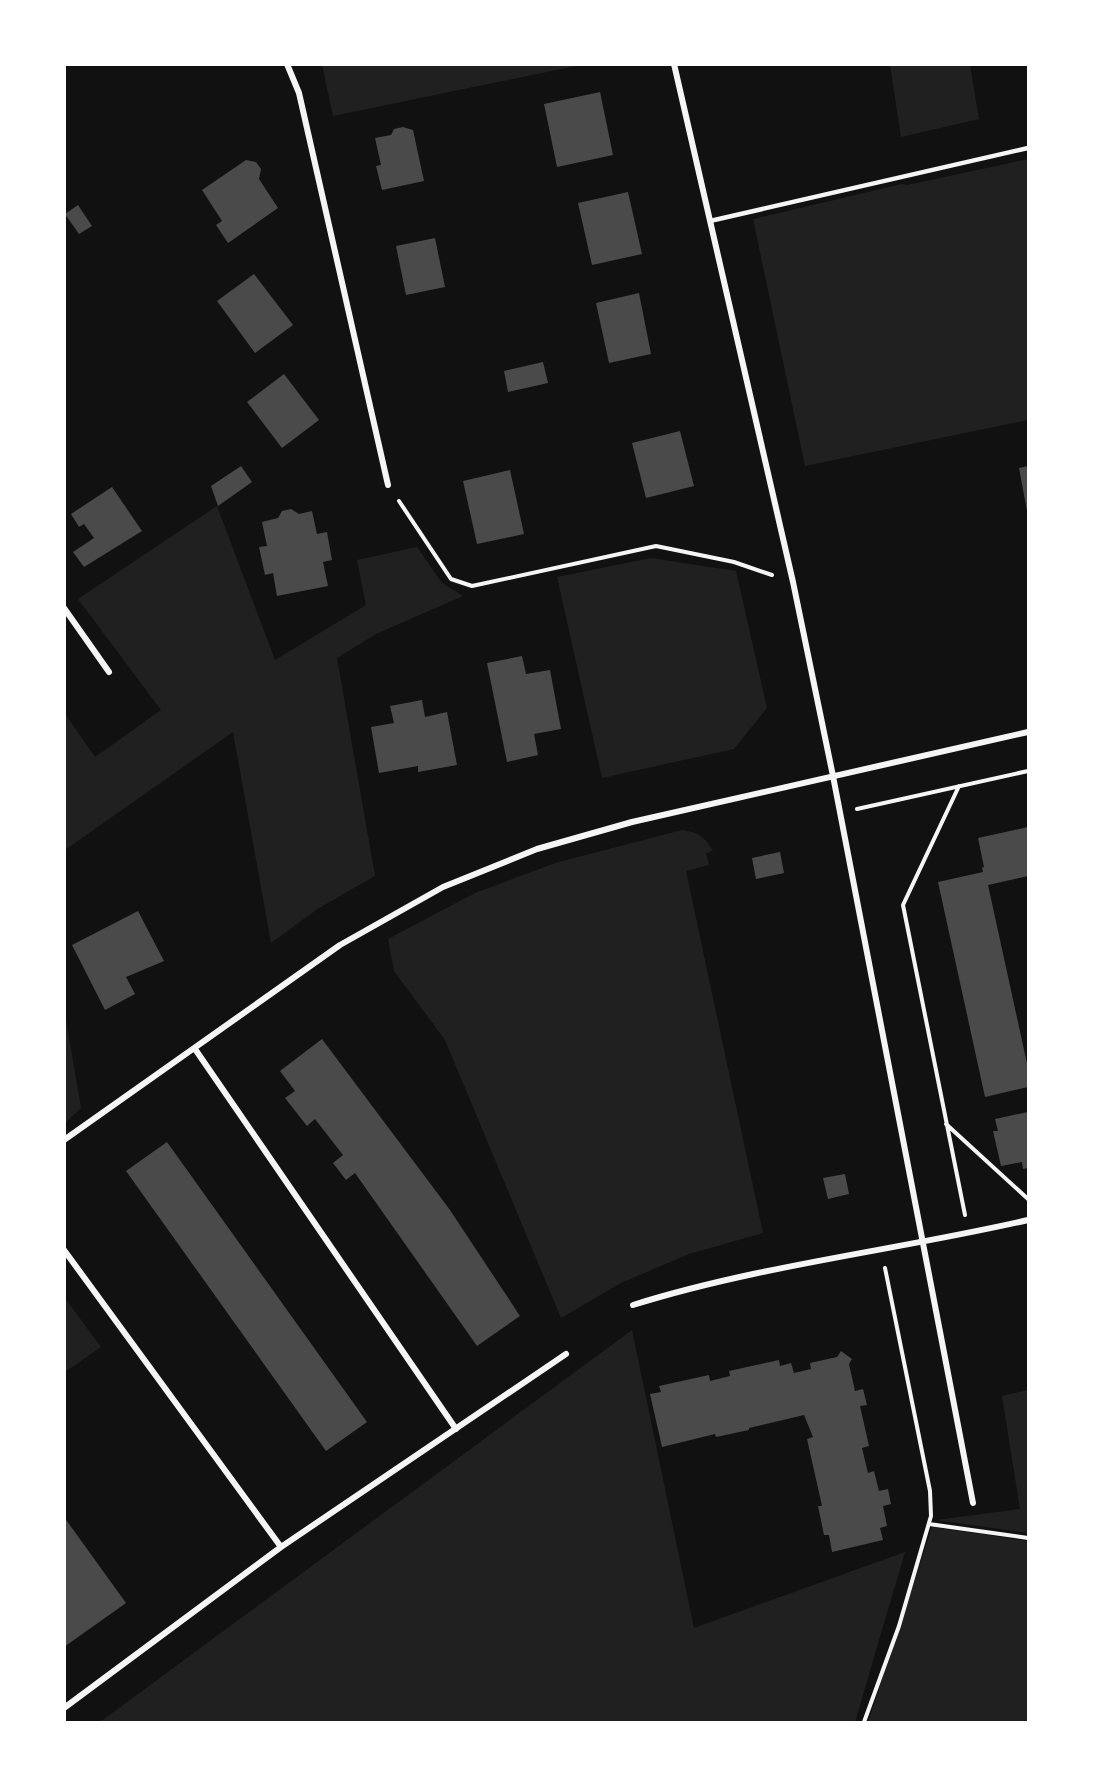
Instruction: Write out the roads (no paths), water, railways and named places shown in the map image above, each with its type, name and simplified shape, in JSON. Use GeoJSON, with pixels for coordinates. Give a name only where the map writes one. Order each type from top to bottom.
{"type":"FeatureCollection","features":[{"type":"Feature","properties":{"kind":"street"},"geometry":{"type":"LineString","coordinates":[[287,64],[299,93],[388,485]]}},
{"type":"Feature","properties":{"kind":"street"},"geometry":{"type":"LineString","coordinates":[[674,64],[793,582],[833,776],[973,1503]]}},
{"type":"Feature","properties":{"kind":"street"},"geometry":{"type":"LineString","coordinates":[[64,608],[109,672]]}},
{"type":"Feature","properties":{"kind":"street"},"geometry":{"type":"LineString","coordinates":[[64,1140],[340,945],[443,887],[537,849],[632,822],[1029,732]]}},
{"type":"Feature","properties":{"kind":"street"},"geometry":{"type":"LineString","coordinates":[[195,1049],[456,1429]]}},
{"type":"Feature","properties":{"kind":"street"},"geometry":{"type":"LineString","coordinates":[[633,1305],[696,1286],[923,1244],[1029,1220]]}},
{"type":"Feature","properties":{"kind":"street"},"geometry":{"type":"LineString","coordinates":[[64,1250],[281,1547]]}},
{"type":"Feature","properties":{"kind":"street"},"geometry":{"type":"LineString","coordinates":[[64,1708],[281,1547],[567,1354]]}},
{"type":"Feature","properties":{"kind":"lane"},"geometry":{"type":"LineString","coordinates":[[709,221],[1029,148]]}}]}
